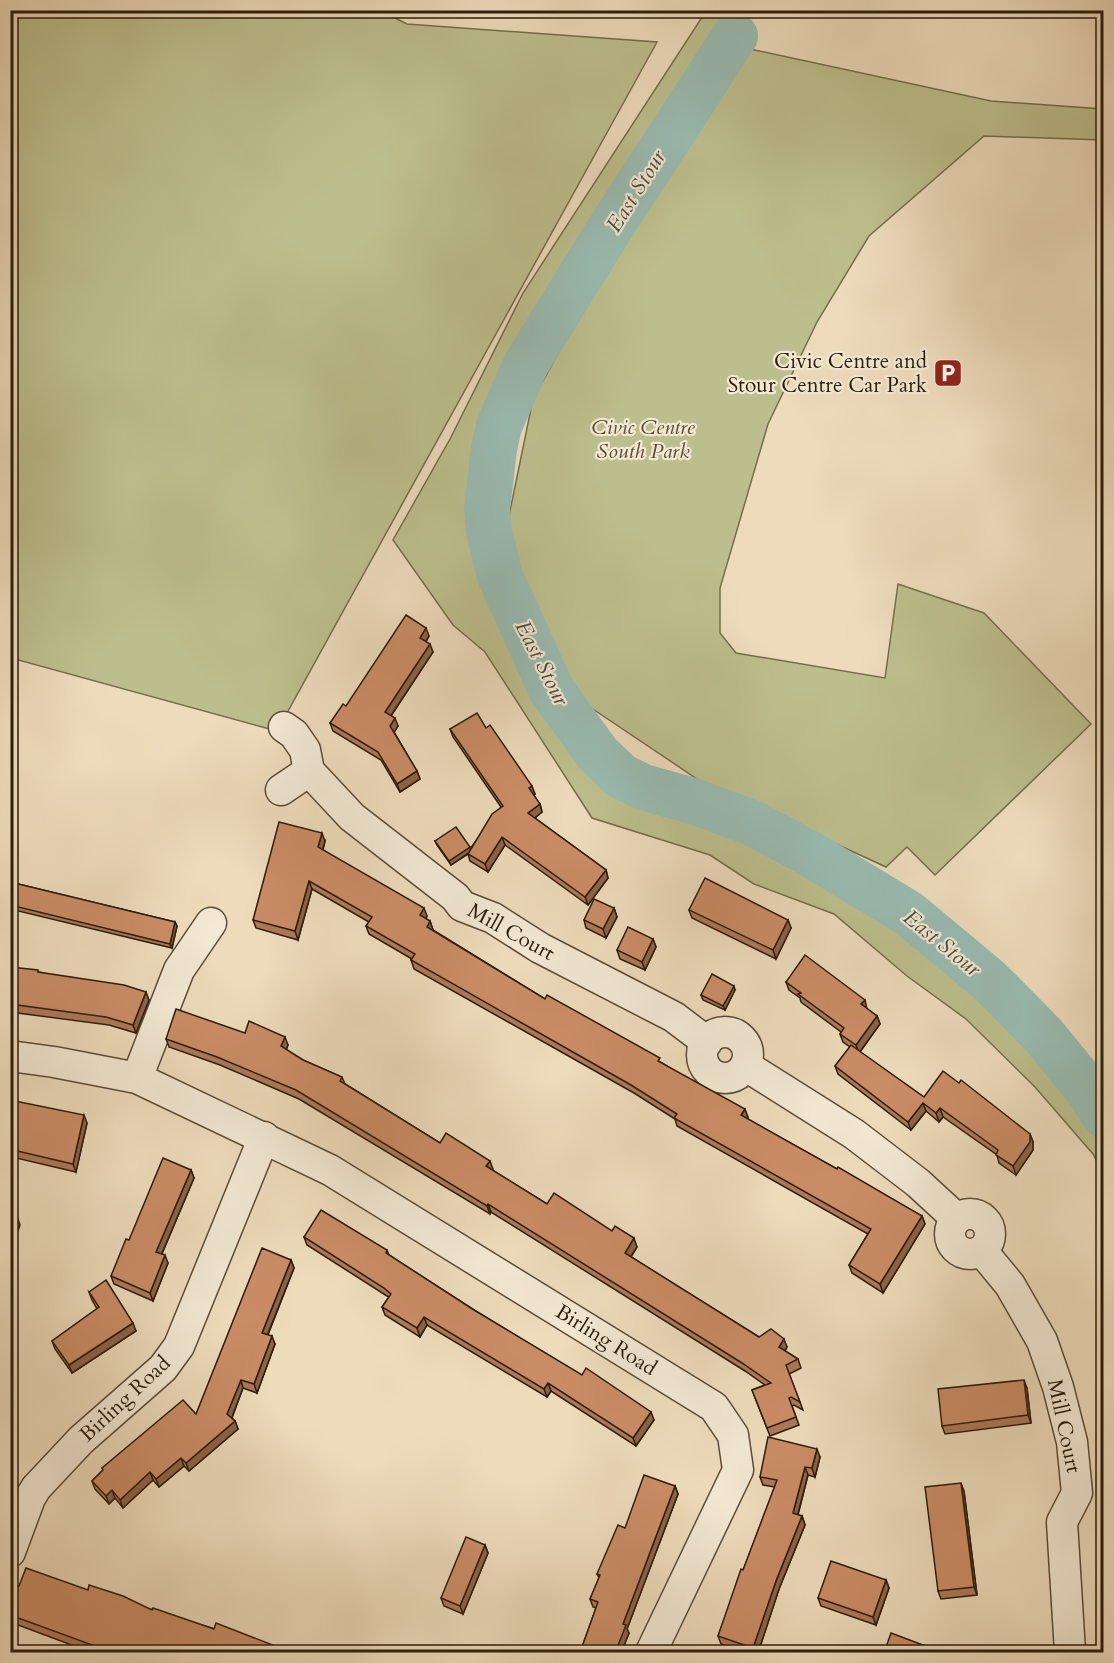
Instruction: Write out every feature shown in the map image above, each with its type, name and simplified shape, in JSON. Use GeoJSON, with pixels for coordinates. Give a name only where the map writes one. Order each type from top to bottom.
{"type":"FeatureCollection","features":[{"type":"Feature","properties":{"kind":"street","name":"Mill Court"},"geometry":{"type":"LineString","coordinates":[[284,728],[294,734],[305,750],[309,771],[352,817],[455,897],[462,906],[493,918],[549,953],[674,1017],[707,1042],[702,1056],[708,1071],[728,1078],[736,1076],[746,1066],[854,1134],[918,1183],[956,1218],[950,1230],[952,1244],[956,1249],[969,1255],[982,1251],[1010,1286],[1041,1341],[1058,1388],[1072,1442],[1077,1493],[1062,1522],[1070,1653]]}},
{"type":"Feature","properties":{"kind":"street"},"geometry":{"type":"LineString","coordinates":[[280,790],[309,771]]}},
{"type":"Feature","properties":{"kind":"street"},"geometry":{"type":"LineString","coordinates":[[137,1078],[179,970],[211,923]]}},
{"type":"Feature","properties":{"kind":"street","name":"Birling Road"},"geometry":{"type":"LineString","coordinates":[[10,1056],[137,1078],[264,1137],[330,1170],[714,1407],[733,1435],[738,1470],[651,1653]]}},
{"type":"Feature","properties":{"kind":"street","name":"Birling Road"},"geometry":{"type":"LineString","coordinates":[[10,1552],[36,1488],[81,1440],[162,1368],[179,1346],[264,1137]]}},
{"type":"Feature","properties":{"kind":"green space"},"geometry":{"type":"Polygon","coordinates":[[[379,10],[407,24],[657,42],[277,731],[11,658],[10,11],[379,10]]]}},
{"type":"Feature","properties":{"kind":"green space"},"geometry":{"type":"Polygon","coordinates":[[[706,11],[751,11],[499,426],[489,531],[552,691],[643,787],[750,822],[860,885],[985,977],[1103,1117],[1103,1173],[1093,1154],[1035,1087],[966,1019],[907,976],[834,914],[754,884],[710,855],[592,818],[485,652],[453,625],[393,540],[450,439],[523,293],[706,11]]]}},
{"type":"Feature","properties":{"kind":"green space","name":"Civic Centre South Park"},"geometry":{"type":"Polygon","coordinates":[[[741,47],[991,101],[1103,109],[1103,140],[984,136],[869,236],[817,322],[768,424],[720,588],[720,633],[736,653],[885,678],[898,584],[984,613],[1091,724],[935,875],[907,847],[886,867],[700,781],[575,697],[532,630],[504,540],[533,399],[613,254],[741,47]]]}},
{"type":"Feature","properties":{"kind":"building"},"geometry":{"type":"Polygon","coordinates":[[[406,615],[426,628],[420,638],[430,644],[385,712],[395,718],[390,726],[417,771],[397,784],[378,752],[330,723],[343,704],[346,706],[406,615]]]}},
{"type":"Feature","properties":{"kind":"building"},"geometry":{"type":"Polygon","coordinates":[[[477,713],[486,728],[490,725],[532,786],[529,788],[540,804],[528,813],[606,870],[585,897],[502,837],[485,864],[468,854],[492,814],[503,806],[450,729],[477,713]]]}},
{"type":"Feature","properties":{"kind":"building"},"geometry":{"type":"Polygon","coordinates":[[[279,822],[322,833],[318,847],[424,908],[420,915],[430,921],[427,927],[545,999],[547,995],[660,1058],[658,1061],[745,1109],[741,1115],[837,1169],[838,1167],[922,1216],[880,1284],[849,1265],[871,1229],[674,1118],[677,1114],[631,1085],[411,960],[415,954],[366,926],[372,917],[309,881],[295,931],[253,920],[279,822]]]}},
{"type":"Feature","properties":{"kind":"building"},"geometry":{"type":"Polygon","coordinates":[[[456,827],[470,847],[449,861],[435,841],[456,827]]]}},
{"type":"Feature","properties":{"kind":"building"},"geometry":{"type":"Polygon","coordinates":[[[705,878],[788,920],[773,950],[689,910],[705,878]]]}},
{"type":"Feature","properties":{"kind":"building"},"geometry":{"type":"Polygon","coordinates":[[[10,882],[175,922],[170,944],[10,905],[10,882]]]}},
{"type":"Feature","properties":{"kind":"building"},"geometry":{"type":"Polygon","coordinates":[[[594,899],[614,908],[603,929],[584,920],[594,899]]]}},
{"type":"Feature","properties":{"kind":"building"},"geometry":{"type":"Polygon","coordinates":[[[628,927],[653,939],[642,962],[617,950],[628,927]]]}},
{"type":"Feature","properties":{"kind":"building"},"geometry":{"type":"Polygon","coordinates":[[[805,955],[865,1000],[861,1004],[877,1016],[856,1045],[840,1034],[844,1028],[798,994],[801,993],[786,982],[805,955]]]}},
{"type":"Feature","properties":{"kind":"building"},"geometry":{"type":"Polygon","coordinates":[[[10,967],[124,985],[146,992],[133,1025],[106,1017],[10,1004],[10,967]]]}},
{"type":"Feature","properties":{"kind":"building"},"geometry":{"type":"Polygon","coordinates":[[[712,974],[734,986],[723,1006],[701,995],[712,974]]]}},
{"type":"Feature","properties":{"kind":"building"},"geometry":{"type":"Polygon","coordinates":[[[176,1009],[245,1033],[249,1021],[285,1037],[281,1046],[303,1060],[342,1077],[340,1081],[440,1143],[446,1133],[490,1161],[486,1166],[547,1204],[554,1193],[612,1231],[615,1226],[634,1238],[625,1253],[759,1337],[771,1329],[784,1339],[779,1347],[798,1359],[786,1365],[800,1402],[789,1398],[796,1417],[767,1428],[752,1390],[771,1383],[742,1363],[488,1204],[487,1206],[296,1090],[217,1057],[166,1039],[176,1009]]]}},
{"type":"Feature","properties":{"kind":"building"},"geometry":{"type":"Polygon","coordinates":[[[851,1045],[924,1097],[943,1071],[959,1083],[961,1080],[1030,1134],[1030,1142],[1013,1166],[996,1155],[998,1150],[940,1108],[936,1113],[923,1103],[908,1122],[835,1066],[851,1045]]]}},
{"type":"Feature","properties":{"kind":"building"},"geometry":{"type":"Polygon","coordinates":[[[10,1100],[84,1115],[73,1164],[10,1148],[10,1100]]]}},
{"type":"Feature","properties":{"kind":"building"},"geometry":{"type":"Polygon","coordinates":[[[163,1158],[191,1170],[156,1252],[165,1255],[150,1293],[111,1276],[126,1239],[129,1240],[163,1158]]]}},
{"type":"Feature","properties":{"kind":"building"},"geometry":{"type":"Polygon","coordinates":[[[10,1208],[15,1210],[10,1222],[10,1208]]]}},
{"type":"Feature","properties":{"kind":"building"},"geometry":{"type":"Polygon","coordinates":[[[321,1210],[387,1250],[386,1253],[474,1310],[582,1375],[586,1368],[651,1412],[633,1438],[548,1383],[544,1389],[424,1317],[417,1328],[382,1307],[391,1294],[304,1237],[321,1210]]]}},
{"type":"Feature","properties":{"kind":"building"},"geometry":{"type":"Polygon","coordinates":[[[262,1248],[291,1260],[262,1333],[272,1336],[254,1384],[241,1380],[227,1414],[235,1421],[186,1463],[181,1458],[156,1479],[150,1472],[120,1500],[112,1490],[106,1496],[92,1481],[103,1470],[102,1468],[183,1400],[196,1414],[262,1248]]]}},
{"type":"Feature","properties":{"kind":"building"},"geometry":{"type":"Polygon","coordinates":[[[106,1280],[133,1323],[69,1365],[52,1341],[99,1307],[89,1292],[106,1280]]]}},
{"type":"Feature","properties":{"kind":"building"},"geometry":{"type":"Polygon","coordinates":[[[1024,1380],[1028,1415],[942,1426],[938,1389],[1024,1380]]]}},
{"type":"Feature","properties":{"kind":"building"},"geometry":{"type":"Polygon","coordinates":[[[768,1437],[817,1449],[812,1468],[805,1467],[793,1513],[802,1516],[753,1648],[718,1636],[741,1569],[743,1570],[777,1480],[760,1477],[768,1437]]]}},
{"type":"Feature","properties":{"kind":"building"},"geometry":{"type":"Polygon","coordinates":[[[644,1475],[675,1486],[623,1624],[626,1625],[615,1653],[586,1653],[581,1650],[598,1602],[590,1599],[600,1575],[597,1574],[618,1525],[625,1528],[644,1475]]]}},
{"type":"Feature","properties":{"kind":"building"},"geometry":{"type":"Polygon","coordinates":[[[961,1483],[974,1587],[938,1591],[925,1487],[961,1483]]]}},
{"type":"Feature","properties":{"kind":"building"},"geometry":{"type":"Polygon","coordinates":[[[466,1537],[485,1545],[460,1606],[441,1598],[466,1537]]]}},
{"type":"Feature","properties":{"kind":"building"},"geometry":{"type":"Polygon","coordinates":[[[831,1561],[886,1580],[873,1617],[818,1598],[831,1561]]]}},
{"type":"Feature","properties":{"kind":"building"},"geometry":{"type":"Polygon","coordinates":[[[26,1568],[88,1590],[89,1585],[123,1596],[152,1610],[153,1608],[214,1629],[216,1623],[293,1653],[114,1653],[10,1615],[10,1596],[15,1585],[19,1586],[26,1568]]]}},
{"type":"Feature","properties":{"kind":"building"},"geometry":{"type":"Polygon","coordinates":[[[891,1633],[944,1653],[884,1653],[891,1633]]]}},
{"type":"Feature","properties":{"kind":"waterway","name":"East Stour"},"geometry":{"type":"LineString","coordinates":[[735,36],[609,230],[526,364],[499,426],[487,509],[489,531],[500,576],[552,691],[598,754],[621,776],[643,787],[693,801],[750,822],[807,852],[908,913],[985,977],[1044,1036],[1089,1091],[1104,1115]]}},
{"type":"Feature","properties":{"kind":"place","name":"Civic Centre and Stour Centre Car Park"},"geometry":{"type":"Point","coordinates":[948,373]}}]}
